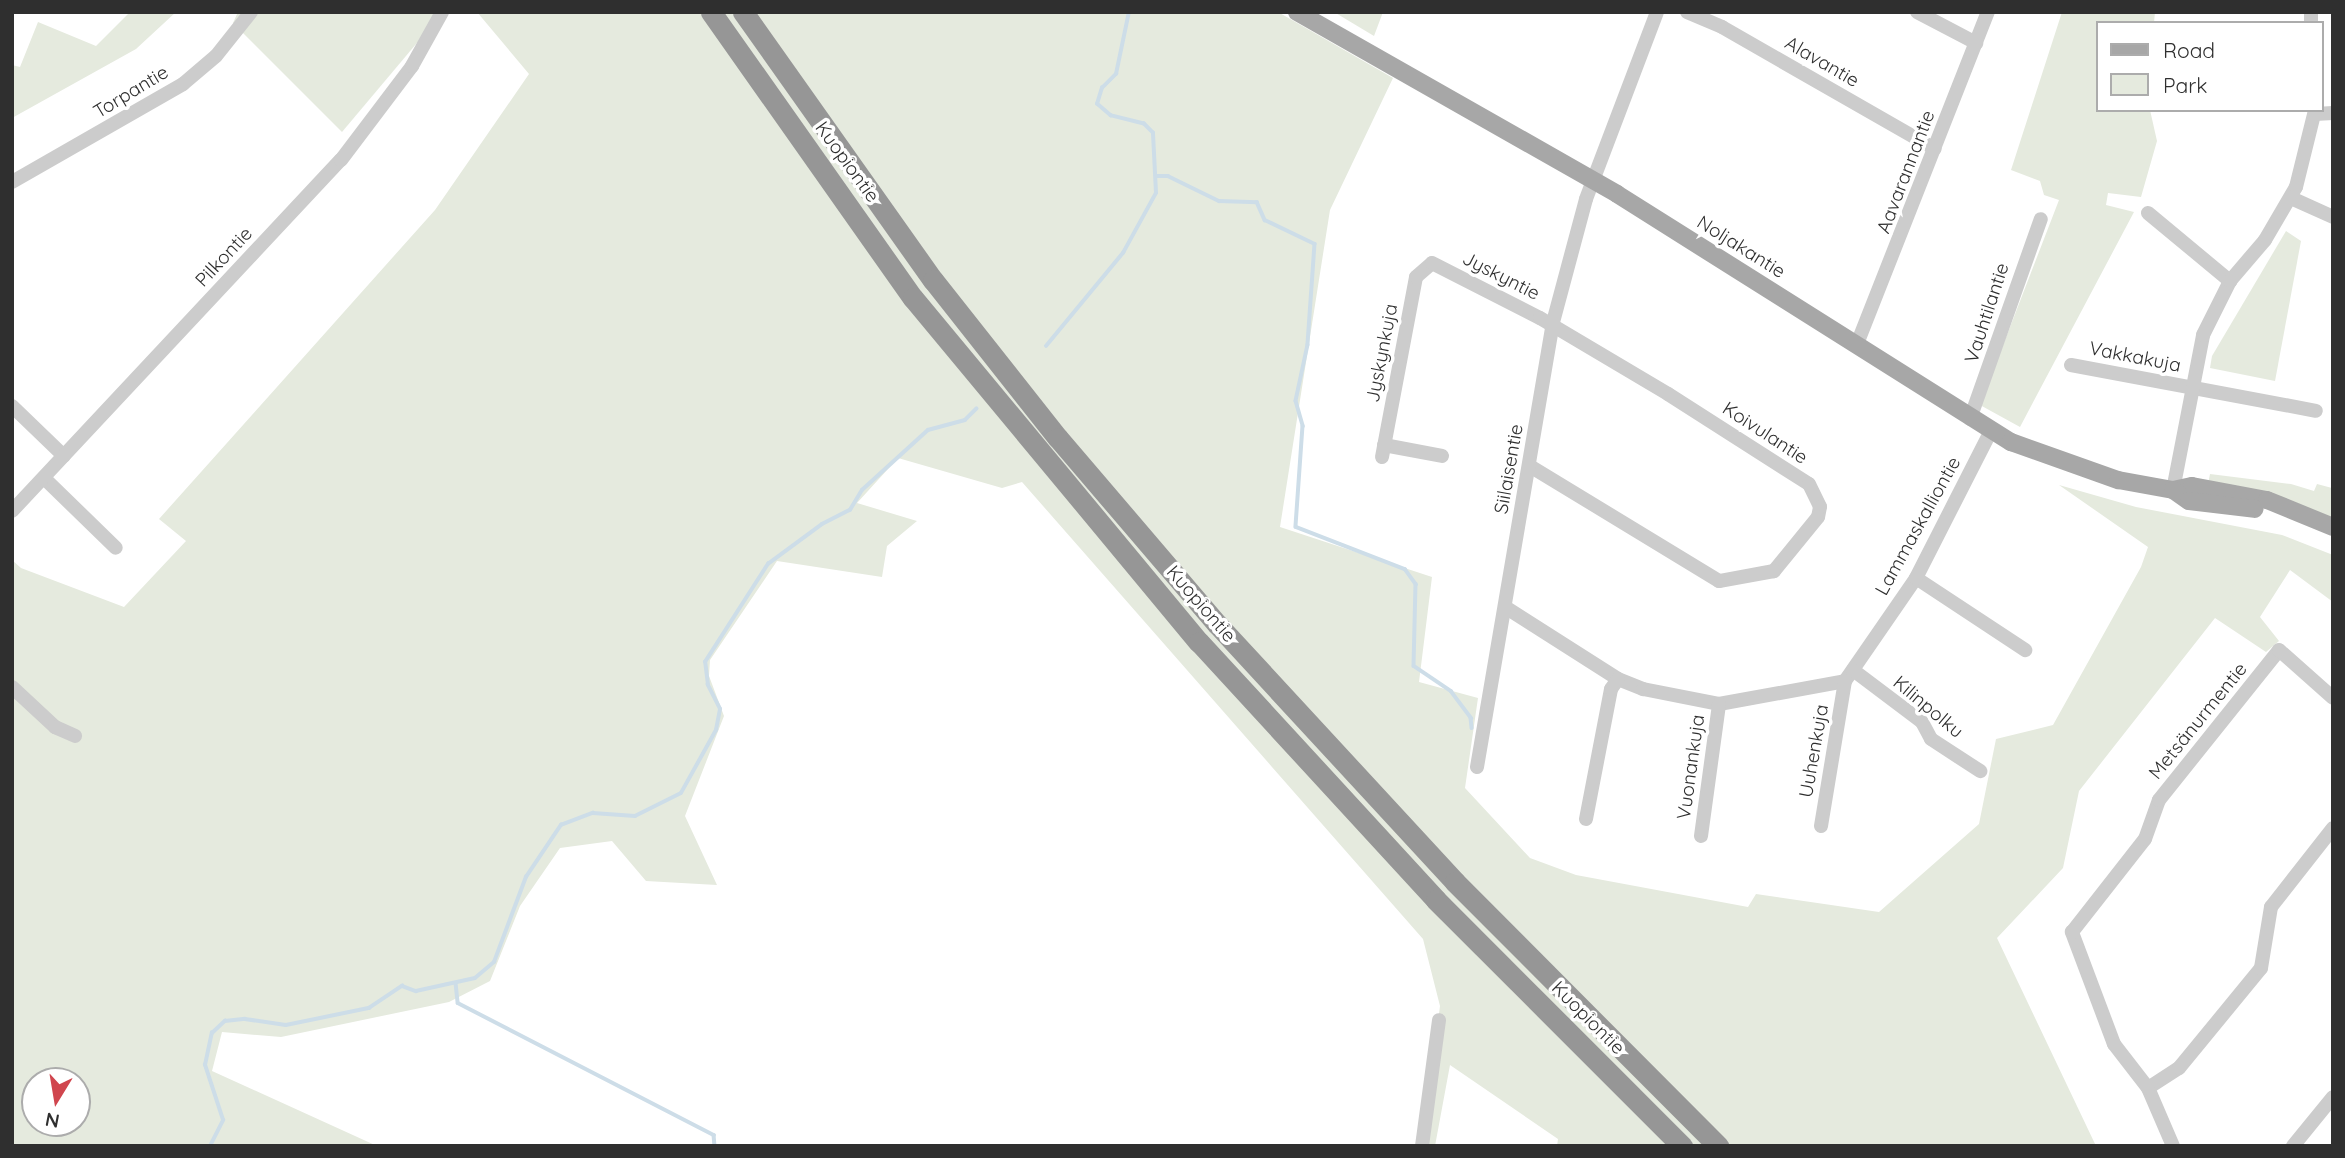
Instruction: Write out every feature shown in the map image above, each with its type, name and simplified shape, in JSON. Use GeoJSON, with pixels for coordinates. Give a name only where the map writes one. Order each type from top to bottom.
{"type":"FeatureCollection","features":[{"type":"Feature","properties":{"kind":"highway","name":"Kuopiontie"},"geometry":{"type":"LineString","coordinates":[[711,12],[913,298],[1190,632],[1436,900],[1682,1146]]}},
{"type":"Feature","properties":{"kind":"highway","name":"Kuopiontie"},"geometry":{"type":"LineString","coordinates":[[743,12],[933,280],[1058,438],[1217,624],[1491,920],[1718,1146]]}},
{"type":"Feature","properties":{"kind":"main road","name":"Noljakantie"},"geometry":{"type":"LineString","coordinates":[[1297,12],[1594,181],[1857,344],[1991,431],[2084,470],[2173,490],[2189,501],[2301,514],[2333,527]]}},
{"type":"Feature","properties":{"kind":"street","name":"Torpantie"},"geometry":{"type":"LineString","coordinates":[[12,182],[183,84],[216,56],[251,12]]}},
{"type":"Feature","properties":{"kind":"street","name":"Pilkontie"},"geometry":{"type":"LineString","coordinates":[[12,512],[341,160],[412,66],[442,12]]}},
{"type":"Feature","properties":{"kind":"street","name":"Siilaisentie"},"geometry":{"type":"LineString","coordinates":[[1477,767],[1552,326],[1594,181],[1657,12]]}},
{"type":"Feature","properties":{"kind":"street","name":"Alavantie"},"geometry":{"type":"LineString","coordinates":[[1687,12],[1722,27],[1935,149]]}},
{"type":"Feature","properties":{"kind":"street"},"geometry":{"type":"LineString","coordinates":[[1917,12],[1976,43]]}},
{"type":"Feature","properties":{"kind":"street","name":"Aavarannantie"},"geometry":{"type":"LineString","coordinates":[[1857,344],[1988,12]]}},
{"type":"Feature","properties":{"kind":"street"},"geometry":{"type":"LineString","coordinates":[[2173,490],[2203,335],[2230,281],[2265,240],[2291,198],[2306,158],[2315,112],[2333,113]]}},
{"type":"Feature","properties":{"kind":"street"},"geometry":{"type":"LineString","coordinates":[[2291,198],[2333,217]]}},
{"type":"Feature","properties":{"kind":"street"},"geometry":{"type":"LineString","coordinates":[[2148,213],[2230,281]]}},
{"type":"Feature","properties":{"kind":"street","name":"Vauhtilantie"},"geometry":{"type":"LineString","coordinates":[[1970,419],[2041,219]]}},
{"type":"Feature","properties":{"kind":"street","name":"Jyskyntie"},"geometry":{"type":"LineString","coordinates":[[1432,263],[1552,326]]}},
{"type":"Feature","properties":{"kind":"street","name":"Jyskynkuja"},"geometry":{"type":"LineString","coordinates":[[1432,263],[1416,277],[1383,451],[1442,456]]}},
{"type":"Feature","properties":{"kind":"street","name":"Koivulantie"},"geometry":{"type":"LineString","coordinates":[[1530,466],[1718,580],[1774,571],[1818,517],[1820,508],[1810,484],[1552,326]]}},
{"type":"Feature","properties":{"kind":"street","name":"Vakkakuja"},"geometry":{"type":"LineString","coordinates":[[2071,365],[2316,411]]}},
{"type":"Feature","properties":{"kind":"street"},"geometry":{"type":"LineString","coordinates":[[12,406],[64,456]]}},
{"type":"Feature","properties":{"kind":"street","name":"Lammaskalliontie"},"geometry":{"type":"LineString","coordinates":[[1849,676],[1916,578],[1991,431]]}},
{"type":"Feature","properties":{"kind":"street"},"geometry":{"type":"LineString","coordinates":[[44,478],[117,548]]}},
{"type":"Feature","properties":{"kind":"street"},"geometry":{"type":"LineString","coordinates":[[1916,578],[2025,650]]}},
{"type":"Feature","properties":{"kind":"street"},"geometry":{"type":"LineString","coordinates":[[1505,607],[1618,679],[1643,689],[1718,704],[1849,676]]}},
{"type":"Feature","properties":{"kind":"street","name":"Metsänurmentie"},"geometry":{"type":"LineString","coordinates":[[2173,1146],[2148,1088],[2114,1044],[2072,932],[2145,839],[2160,800],[2279,650],[2333,698]]}},
{"type":"Feature","properties":{"kind":"street","name":"Kilinpolku"},"geometry":{"type":"LineString","coordinates":[[1849,676],[1922,722],[1931,739],[1980,771]]}},
{"type":"Feature","properties":{"kind":"street","name":"Uuhenkuja"},"geometry":{"type":"LineString","coordinates":[[1821,826],[1849,676]]}},
{"type":"Feature","properties":{"kind":"street"},"geometry":{"type":"LineString","coordinates":[[1586,819],[1611,689],[1618,679]]}},
{"type":"Feature","properties":{"kind":"street"},"geometry":{"type":"LineString","coordinates":[[12,687],[55,727],[75,736]]}},
{"type":"Feature","properties":{"kind":"street","name":"Vuonankuja"},"geometry":{"type":"LineString","coordinates":[[1700,836],[1718,704]]}},
{"type":"Feature","properties":{"kind":"street"},"geometry":{"type":"LineString","coordinates":[[2148,1088],[2179,1068],[2262,968],[2271,907],[2333,828]]}},
{"type":"Feature","properties":{"kind":"street"},"geometry":{"type":"LineString","coordinates":[[1422,1146],[1439,1020]]}},
{"type":"Feature","properties":{"kind":"street"},"geometry":{"type":"LineString","coordinates":[[2293,1146],[2333,1097]]}},
{"type":"Feature","properties":{"kind":"green space"},"geometry":{"type":"Polygon","coordinates":[[[130,12],[176,12],[136,49],[12,118],[12,65],[20,67],[38,22],[96,46],[130,12]]]}},
{"type":"Feature","properties":{"kind":"green space"},"geometry":{"type":"Polygon","coordinates":[[[238,12],[443,12],[342,132],[233,23],[238,12]]]}},
{"type":"Feature","properties":{"kind":"green space"},"geometry":{"type":"Polygon","coordinates":[[[477,12],[1278,12],[1393,78],[1330,210],[1280,527],[1432,577],[1419,682],[1478,698],[1465,788],[1530,858],[1576,875],[1748,907],[1756,894],[1879,912],[1979,824],[1996,739],[2053,725],[2141,567],[2148,547],[2059,485],[2136,507],[2282,535],[2333,555],[2333,602],[2290,570],[2260,617],[2279,641],[2266,652],[2215,618],[2079,791],[2063,868],[1997,938],[2096,1146],[1557,1146],[1558,1139],[1450,1065],[1435,1146],[1422,1146],[1440,1006],[1423,939],[1022,482],[1002,488],[898,458],[857,503],[917,521],[887,546],[882,577],[777,561],[710,660],[709,676],[724,716],[685,816],[717,885],[646,881],[612,841],[560,848],[520,906],[490,981],[449,1002],[281,1037],[222,1032],[212,1071],[377,1146],[12,1146],[12,560],[21,568],[124,607],[186,541],[159,519],[435,210],[529,74],[477,12]]]}},
{"type":"Feature","properties":{"kind":"green space"},"geometry":{"type":"Polygon","coordinates":[[[1334,12],[1383,12],[1374,36],[1334,12]]]}},
{"type":"Feature","properties":{"kind":"green space"},"geometry":{"type":"Polygon","coordinates":[[[2062,12],[2155,12],[2154,21],[2096,21],[2096,112],[2150,112],[2157,141],[2141,197],[2108,193],[2106,205],[2134,212],[2020,427],[1980,405],[2059,200],[2044,195],[2040,181],[2011,170],[2062,12]]]}},
{"type":"Feature","properties":{"kind":"green space"},"geometry":{"type":"Polygon","coordinates":[[[2286,231],[2301,241],[2275,381],[2210,368],[2212,356],[2286,231]]]}},
{"type":"Feature","properties":{"kind":"green space"},"geometry":{"type":"Polygon","coordinates":[[[2210,474],[2291,484],[2314,491],[2317,484],[2332,488],[2333,520],[2208,484],[2210,474]]]}},
{"type":"Feature","properties":{"kind":"waterway"},"geometry":{"type":"LineString","coordinates":[[1046,346],[1123,253],[1156,193],[1153,133],[1144,124],[1111,116],[1097,104],[1102,88],[1116,74],[1129,12]]}},
{"type":"Feature","properties":{"kind":"waterway"},"geometry":{"type":"LineString","coordinates":[[1157,176],[1168,176],[1219,201],[1257,202],[1265,220],[1315,244],[1308,345],[1296,401],[1303,426],[1296,527],[1405,569],[1416,584],[1414,666],[1451,691],[1471,718],[1472,728]]}},
{"type":"Feature","properties":{"kind":"waterway"},"geometry":{"type":"LineString","coordinates":[[210,1146],[223,1120],[205,1065],[212,1033],[225,1021],[245,1019],[286,1025],[369,1008],[402,986],[416,991],[475,978],[494,962],[526,877],[561,825],[593,813],[635,816],[681,793],[716,730],[720,709],[708,685],[705,662],[768,564],[822,524],[850,510],[862,490],[928,430],[965,420],[976,409]]}},
{"type":"Feature","properties":{"kind":"waterway"},"geometry":{"type":"LineString","coordinates":[[456,983],[458,1003],[714,1135],[715,1146]]}}]}
